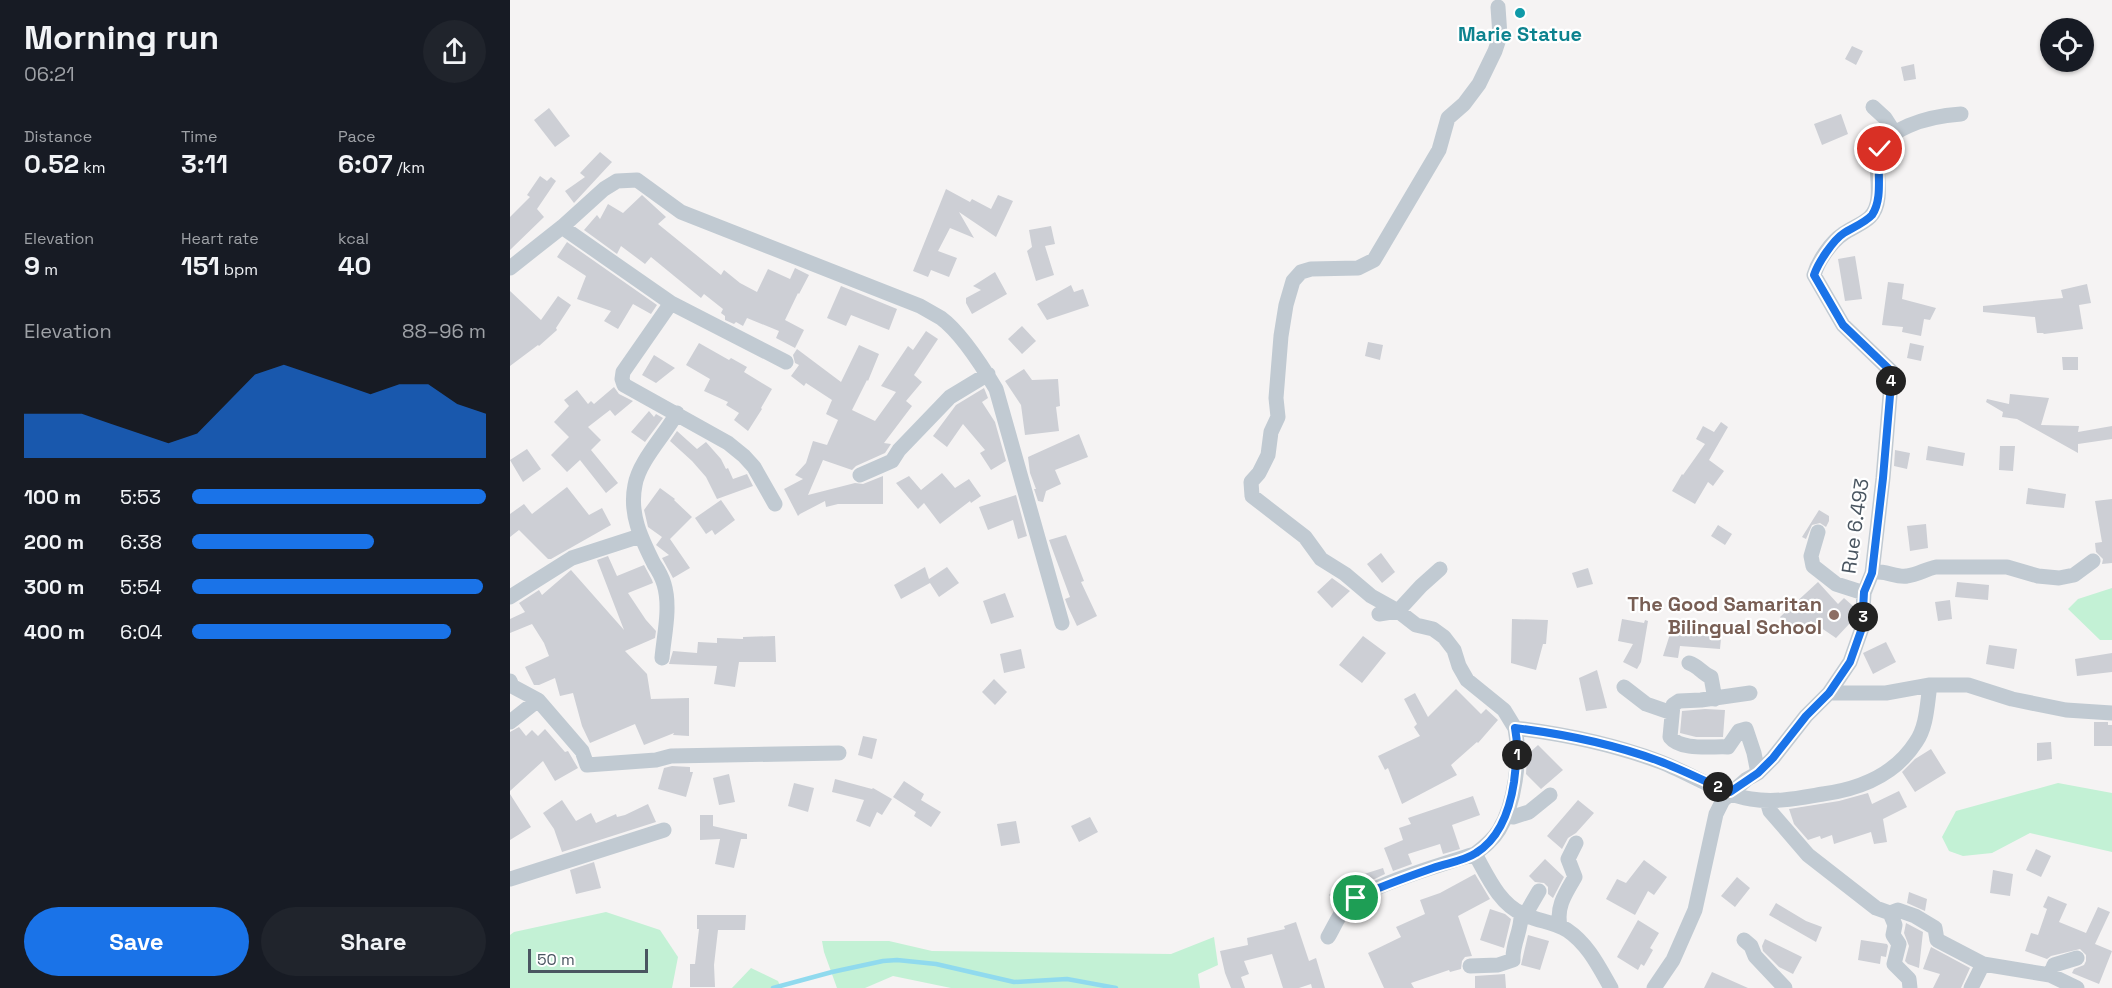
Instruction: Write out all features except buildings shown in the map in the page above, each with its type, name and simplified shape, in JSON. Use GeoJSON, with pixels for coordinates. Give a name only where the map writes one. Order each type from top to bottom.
{"type":"FeatureCollection","features":[{"type":"Feature","properties":{"kind":"street"},"geometry":{"type":"LineString","coordinates":[[1328,937],[1347,906],[1356,898],[1382,886],[1475,854],[1494,836],[1507,813],[1519,746],[1515,728],[1504,711],[1467,680],[1454,650],[1444,637],[1433,629],[1416,625],[1398,611],[1371,596],[1345,574],[1321,559],[1305,537],[1252,496],[1251,482],[1259,473],[1268,455],[1271,432],[1278,417],[1276,398],[1281,336],[1293,281],[1301,272],[1311,269],[1358,268],[1374,260],[1439,150],[1448,118],[1464,104],[1479,84],[1496,51],[1500,36],[1498,7]]}},
{"type":"Feature","properties":{"kind":"street"},"geometry":{"type":"LineString","coordinates":[[1873,107],[1885,118],[1894,132],[1936,116],[1961,114]]}},
{"type":"Feature","properties":{"kind":"street","name":"Rue 6.493"},"geometry":{"type":"LineString","coordinates":[[1654,988],[1672,960],[1695,910],[1716,814],[1723,800],[1730,792],[1758,773],[1773,758],[1806,716],[1829,693],[1850,662],[1862,628],[1864,592],[1872,573],[1892,372],[1843,325],[1814,275],[1817,265],[1840,235],[1871,216],[1876,204],[1879,184],[1877,162],[1880,149],[1894,132]]}},
{"type":"Feature","properties":{"kind":"street"},"geometry":{"type":"LineString","coordinates":[[510,268],[562,227],[604,189],[617,181],[637,180],[681,212],[920,306],[941,318],[951,327],[988,374],[996,389],[1062,623]]}},
{"type":"Feature","properties":{"kind":"street"},"geometry":{"type":"LineString","coordinates":[[562,227],[671,303],[786,362]]}},
{"type":"Feature","properties":{"kind":"street"},"geometry":{"type":"LineString","coordinates":[[671,303],[623,372],[624,385],[728,443],[754,467],[775,504]]}},
{"type":"Feature","properties":{"kind":"street"},"geometry":{"type":"LineString","coordinates":[[860,475],[892,461],[899,450],[944,402],[960,389],[988,374]]}},
{"type":"Feature","properties":{"kind":"street"},"geometry":{"type":"LineString","coordinates":[[662,658],[667,594],[664,582],[640,536],[633,511],[634,484],[645,461],[677,413]]}},
{"type":"Feature","properties":{"kind":"street"},"geometry":{"type":"LineString","coordinates":[[1818,532],[1811,556],[1816,568],[1842,587],[1864,592]]}},
{"type":"Feature","properties":{"kind":"street"},"geometry":{"type":"LineString","coordinates":[[510,597],[572,558],[640,536]]}},
{"type":"Feature","properties":{"kind":"street"},"geometry":{"type":"LineString","coordinates":[[1872,573],[1884,572],[1906,577],[1936,567],[2007,567],[2038,576],[2059,578],[2074,576],[2093,561]]}},
{"type":"Feature","properties":{"kind":"street"},"geometry":{"type":"LineString","coordinates":[[1379,614],[1398,611],[1440,569]]}},
{"type":"Feature","properties":{"kind":"street"},"geometry":{"type":"LineString","coordinates":[[1689,663],[1698,666],[1703,674],[1711,677],[1715,699]]}},
{"type":"Feature","properties":{"kind":"street"},"geometry":{"type":"LineString","coordinates":[[510,681],[512,686],[538,700],[582,751],[587,765],[656,760],[671,756],[840,753]]}},
{"type":"Feature","properties":{"kind":"street"},"geometry":{"type":"LineString","coordinates":[[1515,728],[1550,732],[1648,758],[1748,799],[1767,801],[1800,799],[1837,793],[1871,782],[1887,772],[1916,743],[1924,726],[1930,685]]}},
{"type":"Feature","properties":{"kind":"street"},"geometry":{"type":"LineString","coordinates":[[1829,693],[1886,693],[1930,685],[1968,685],[2013,699],[2066,710],[2112,713]]}},
{"type":"Feature","properties":{"kind":"street"},"geometry":{"type":"LineString","coordinates":[[1624,687],[1646,704],[1672,713]]}},
{"type":"Feature","properties":{"kind":"street"},"geometry":{"type":"LineString","coordinates":[[1750,693],[1715,699],[1679,701],[1673,705],[1670,737],[1676,742],[1687,745],[1728,747],[1739,731],[1746,729],[1758,773]]}},
{"type":"Feature","properties":{"kind":"street"},"geometry":{"type":"LineString","coordinates":[[510,722],[538,700]]}},
{"type":"Feature","properties":{"kind":"street"},"geometry":{"type":"LineString","coordinates":[[1507,813],[1513,817],[1529,812],[1550,795]]}},
{"type":"Feature","properties":{"kind":"street"},"geometry":{"type":"LineString","coordinates":[[1767,801],[1770,811],[1808,855],[1876,908],[1890,913],[1898,910],[1915,916],[1935,928],[1937,940],[1983,964],[2050,975],[2077,988]]}},
{"type":"Feature","properties":{"kind":"street"},"geometry":{"type":"LineString","coordinates":[[510,879],[664,830]]}},
{"type":"Feature","properties":{"kind":"street"},"geometry":{"type":"LineString","coordinates":[[1560,926],[1558,914],[1560,906],[1575,877],[1568,859],[1576,843]]}},
{"type":"Feature","properties":{"kind":"street"},"geometry":{"type":"LineString","coordinates":[[1475,854],[1498,892],[1523,914],[1560,926],[1568,931],[1598,963],[1611,988]]}},
{"type":"Feature","properties":{"kind":"street"},"geometry":{"type":"LineString","coordinates":[[1470,966],[1498,965],[1513,960],[1512,949],[1523,914],[1539,891]]}},
{"type":"Feature","properties":{"kind":"street"},"geometry":{"type":"LineString","coordinates":[[1890,913],[1895,925],[1893,935],[1899,944],[1894,964],[1909,978],[1910,988]]}},
{"type":"Feature","properties":{"kind":"street"},"geometry":{"type":"LineString","coordinates":[[1744,940],[1751,946],[1755,956],[1785,988]]}},
{"type":"Feature","properties":{"kind":"street"},"geometry":{"type":"LineString","coordinates":[[2050,975],[2054,965],[2077,958]]}},
{"type":"Feature","properties":{"kind":"street"},"geometry":{"type":"LineString","coordinates":[[1971,988],[1983,964]]}},
{"type":"Feature","properties":{"kind":"green space"},"geometry":{"type":"Polygon","coordinates":[[[2112,588],[2112,640],[2100,640],[2068,609],[2078,599],[2112,588]]]}},
{"type":"Feature","properties":{"kind":"green space"},"geometry":{"type":"Polygon","coordinates":[[[2058,783],[2112,793],[2112,852],[2030,833],[1992,853],[1963,856],[1949,851],[1942,837],[1956,811],[2058,783]]]}},
{"type":"Feature","properties":{"kind":"green space"},"geometry":{"type":"Polygon","coordinates":[[[606,912],[660,930],[678,957],[672,988],[510,988],[510,935],[514,932],[606,912]]]}},
{"type":"Feature","properties":{"kind":"green space"},"geometry":{"type":"Polygon","coordinates":[[[1214,937],[1218,965],[1198,974],[1200,988],[951,988],[893,976],[865,988],[837,988],[822,941],[889,941],[932,951],[1171,954],[1214,937]]]}},
{"type":"Feature","properties":{"kind":"green space"},"geometry":{"type":"Polygon","coordinates":[[[751,968],[778,981],[781,988],[732,988],[751,968]]]}},
{"type":"Feature","properties":{"kind":"waterway"},"geometry":{"type":"LineString","coordinates":[[773,988],[832,972],[897,960],[936,964],[1014,982],[1067,979],[1116,988]]}},
{"type":"Feature","properties":{"kind":"place","name":"Marie Statue"},"geometry":{"type":"Point","coordinates":[1520,13]}},
{"type":"Feature","properties":{"kind":"place","name":"The Good Samaritan Bilingual School"},"geometry":{"type":"Point","coordinates":[1834,615]}},
{"type":"Feature","properties":{"kind":"route"},"geometry":{"type":"LineString","coordinates":[[1356,898],[1382,886],[1475,854],[1489,842],[1507,813],[1513,789],[1519,746],[1515,728],[1550,732],[1596,742],[1658,761],[1730,792],[1758,773],[1773,758],[1806,716],[1829,693],[1850,662],[1862,628],[1864,592],[1872,573],[1892,372],[1843,325],[1814,275],[1817,265],[1840,235],[1871,216],[1876,204],[1879,184],[1877,162],[1880,149]]}}]}
